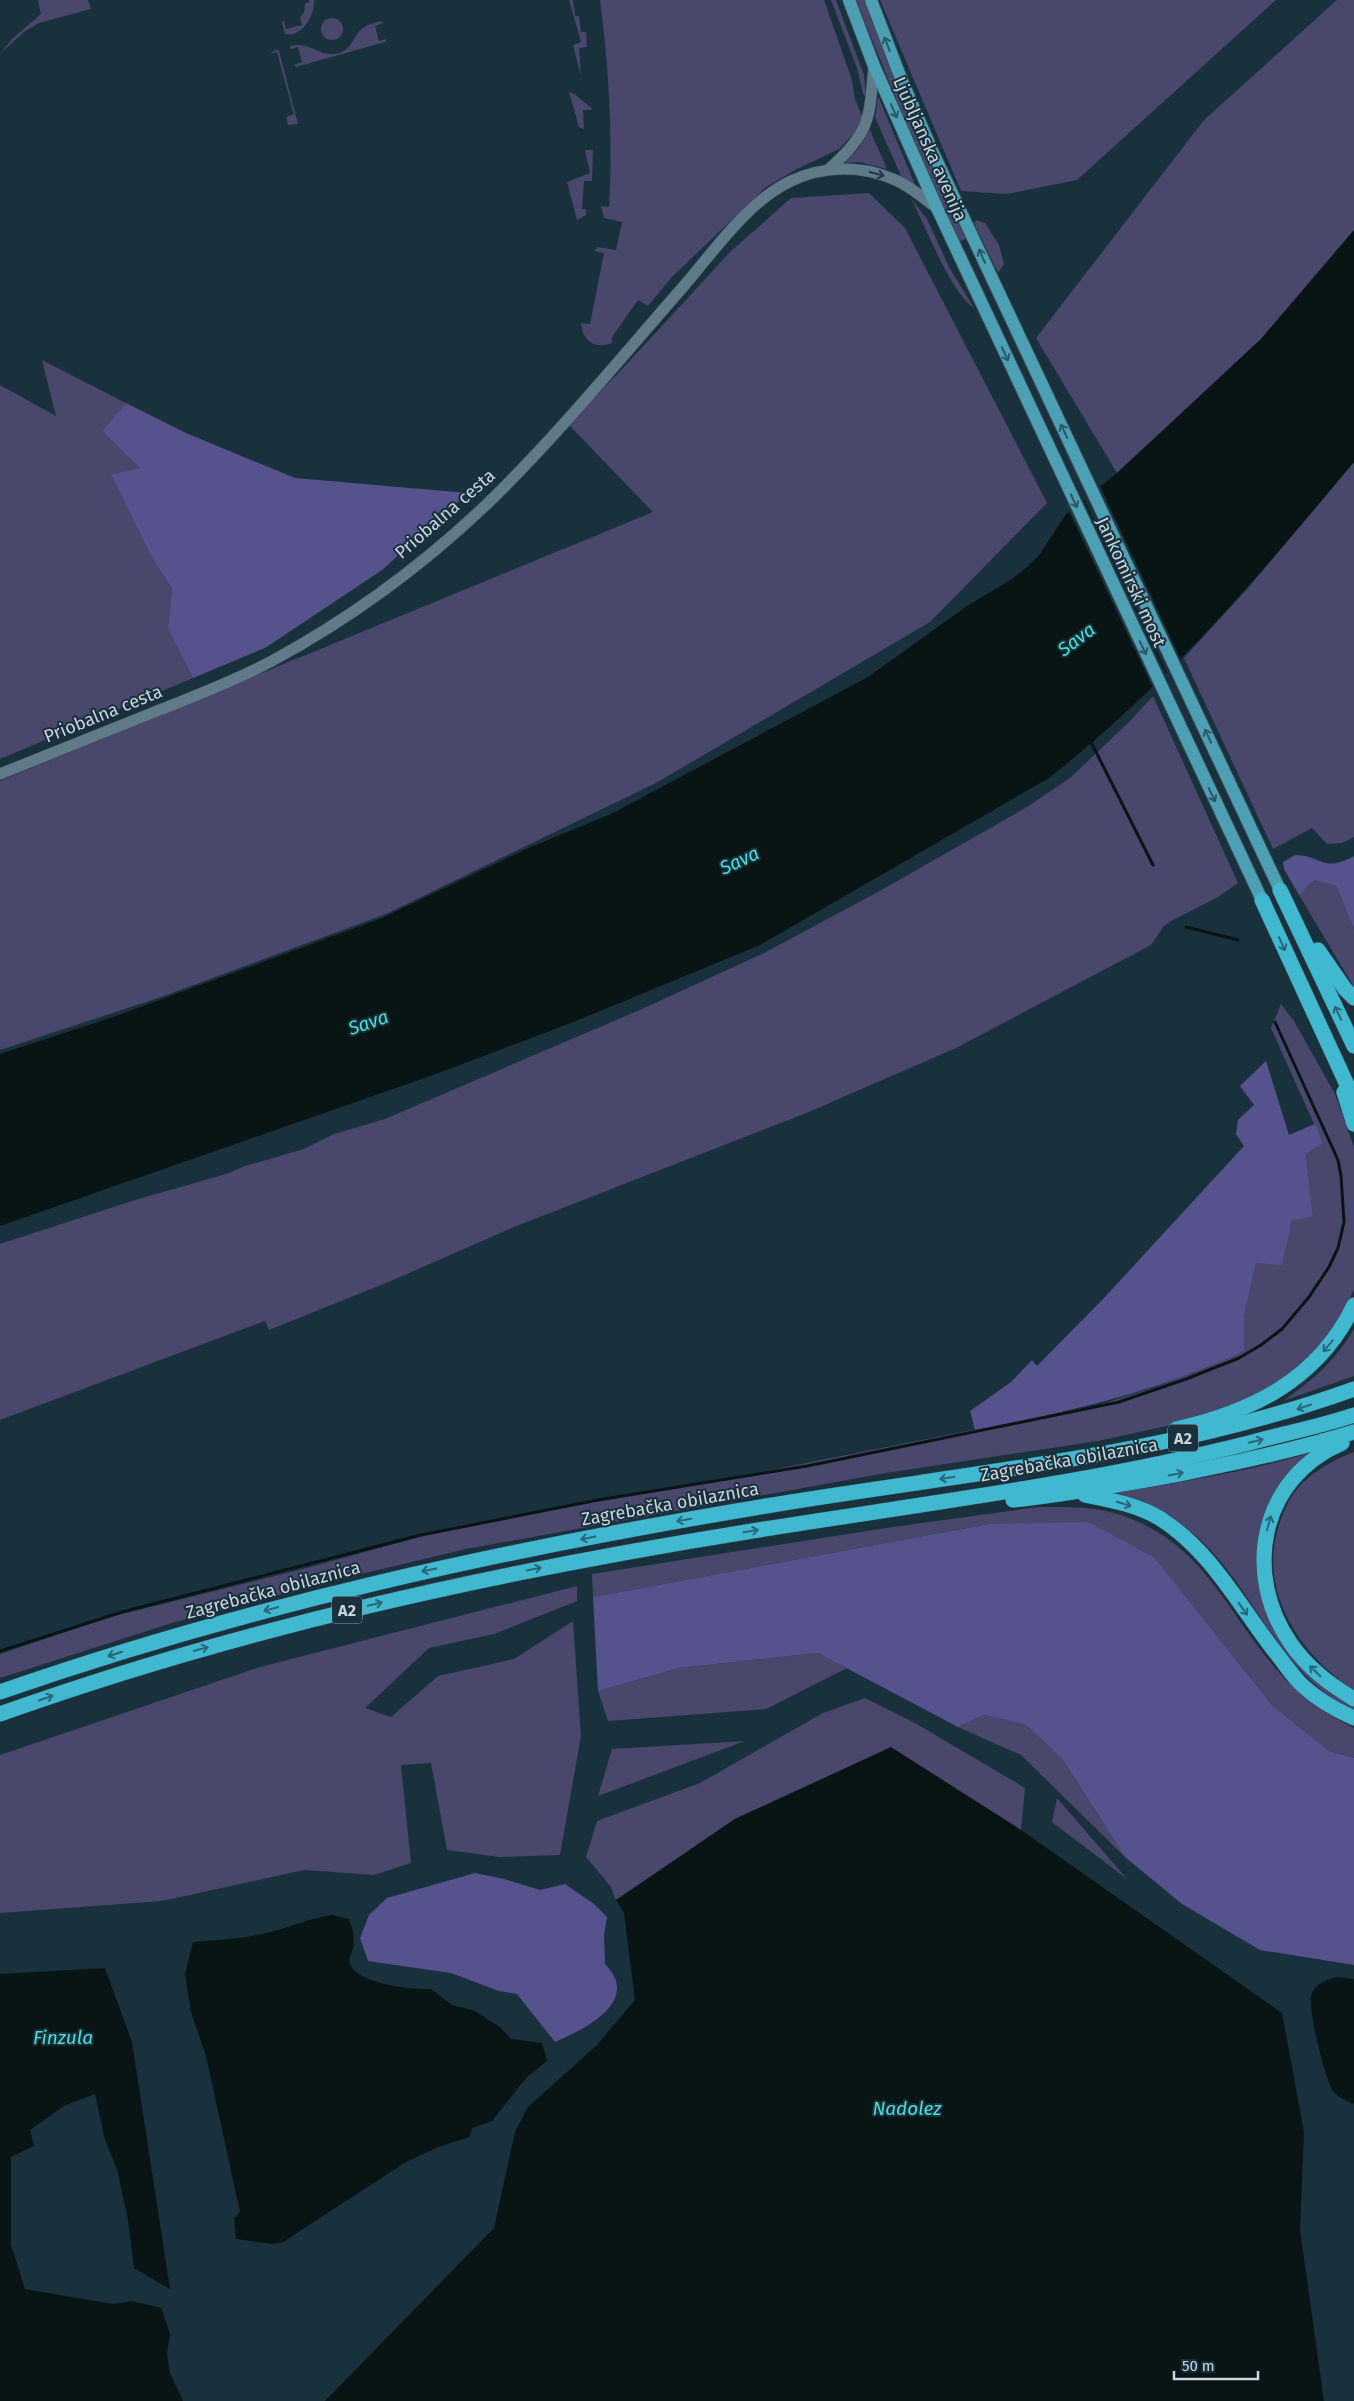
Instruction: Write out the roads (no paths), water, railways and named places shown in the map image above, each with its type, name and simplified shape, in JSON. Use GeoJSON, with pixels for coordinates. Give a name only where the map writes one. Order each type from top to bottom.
{"type":"FeatureCollection","features":[{"type":"Feature","properties":{"kind":"highway"},"geometry":{"type":"LineString","coordinates":[[1283,897],[1345,990],[1354,998]]}},
{"type":"Feature","properties":{"kind":"highway"},"geometry":{"type":"LineString","coordinates":[[1283,897],[1353,1043]]}},
{"type":"Feature","properties":{"kind":"highway"},"geometry":{"type":"LineString","coordinates":[[1262,900],[1354,1100]]}},
{"type":"Feature","properties":{"kind":"highway"},"geometry":{"type":"LineString","coordinates":[[1332,1052],[1354,1124]]}},
{"type":"Feature","properties":{"kind":"highway"},"geometry":{"type":"LineString","coordinates":[[1012,1468],[1200,1424],[1230,1415],[1255,1404],[1294,1379],[1316,1360],[1333,1340],[1354,1305]]}},
{"type":"Feature","properties":{"kind":"highway","name":"Zagrebačka obilaznica"},"geometry":{"type":"LineString","coordinates":[[0,1692],[183,1632],[393,1578],[636,1528],[1012,1468],[1204,1434],[1286,1413],[1354,1389]]}},
{"type":"Feature","properties":{"kind":"highway","name":"Zagrebačka obilaznica"},"geometry":{"type":"LineString","coordinates":[[0,1714],[73,1688],[190,1652],[400,1598],[641,1549],[1069,1482],[1209,1453],[1354,1415]]}},
{"type":"Feature","properties":{"kind":"highway"},"geometry":{"type":"LineString","coordinates":[[939,1501],[966,1505],[1076,1494],[1264,1457],[1354,1432]]}},
{"type":"Feature","properties":{"kind":"highway"},"geometry":{"type":"LineString","coordinates":[[1354,1438],[1320,1454],[1305,1465],[1282,1492],[1269,1522],[1264,1555],[1268,1590],[1273,1608],[1291,1643],[1319,1675],[1354,1699]]}},
{"type":"Feature","properties":{"kind":"highway"},"geometry":{"type":"LineString","coordinates":[[1076,1494],[1136,1507],[1159,1518],[1182,1534],[1217,1571],[1257,1629],[1302,1685],[1324,1702],[1354,1718]]}},
{"type":"Feature","properties":{"kind":"main road","name":"Ljubljanska avenija"},"geometry":{"type":"LineString","coordinates":[[849,0],[874,66],[936,208],[984,310]]}},
{"type":"Feature","properties":{"kind":"main road","name":"Ljubljanska avenija"},"geometry":{"type":"LineString","coordinates":[[871,0],[912,105],[1002,300]]}},
{"type":"Feature","properties":{"kind":"main road","name":"Jankomirski most"},"geometry":{"type":"LineString","coordinates":[[1002,300],[1283,897]]}},
{"type":"Feature","properties":{"kind":"main road","name":"Jankomirski most"},"geometry":{"type":"LineString","coordinates":[[984,310],[1262,900]]}},
{"type":"Feature","properties":{"kind":"street","name":"Priobalna cesta"},"geometry":{"type":"LineString","coordinates":[[829,169],[851,149],[868,119],[874,66]]}},
{"type":"Feature","properties":{"kind":"street","name":"Priobalna cesta"},"geometry":{"type":"LineString","coordinates":[[0,774],[211,690],[270,662],[334,624],[382,590],[439,547],[487,504],[558,431],[610,369],[752,209],[770,194],[791,181],[829,169],[874,172],[894,179],[936,208]]}},
{"type":"Feature","properties":{"kind":"water","name":"Sava"},"geometry":{"type":"Polygon","coordinates":[[[1354,230],[1354,462],[1247,588],[1172,668],[1092,743],[1049,778],[760,945],[576,1021],[436,1074],[0,1226],[0,1054],[116,1016],[382,918],[526,849],[611,814],[868,677],[967,606],[1012,579],[1027,567],[1040,554],[1066,514],[1117,473],[1261,339],[1354,230]]]}},
{"type":"Feature","properties":{"kind":"water","name":"Nadolez"},"geometry":{"type":"Polygon","coordinates":[[[891,1747],[1021,1830],[1282,2013],[1304,2132],[1300,2230],[1324,2401],[325,2401],[494,2228],[515,2132],[528,2107],[596,2046],[635,2000],[624,1913],[616,1900],[735,1819],[891,1747]]]}},
{"type":"Feature","properties":{"kind":"water"},"geometry":{"type":"Polygon","coordinates":[[[332,1915],[349,1919],[354,1939],[349,1959],[352,1968],[360,1975],[390,1985],[431,1989],[452,2005],[475,2011],[501,2028],[511,2039],[542,2043],[547,2061],[526,2078],[492,2121],[472,2128],[470,2137],[438,2147],[406,2162],[283,2242],[272,2244],[236,2239],[234,2218],[240,2212],[206,2056],[191,2012],[185,1974],[193,1942],[255,1935],[332,1915]]]}},
{"type":"Feature","properties":{"kind":"water","name":"Finzula"},"geometry":{"type":"Polygon","coordinates":[[[105,1968],[132,2042],[170,2289],[134,2268],[128,2220],[117,2169],[105,2140],[95,2094],[64,2106],[30,2130],[34,2146],[11,2157],[11,2245],[25,2289],[113,2304],[132,2301],[161,2308],[170,2334],[167,2354],[170,2373],[183,2401],[0,2401],[0,1974],[105,1968]]]}},
{"type":"Feature","properties":{"kind":"water"},"geometry":{"type":"Polygon","coordinates":[[[1337,1977],[1354,1979],[1354,2103],[1352,2104],[1339,2097],[1333,2091],[1317,2042],[1312,2011],[1311,2000],[1314,1989],[1323,1982],[1337,1977]]]}},
{"type":"Feature","properties":{"kind":"waterway"},"geometry":{"type":"LineString","coordinates":[[1090,740],[1153,865]]}},
{"type":"Feature","properties":{"kind":"waterway"},"geometry":{"type":"LineString","coordinates":[[1186,927],[1238,940]]}},
{"type":"Feature","properties":{"kind":"waterway"},"geometry":{"type":"LineString","coordinates":[[0,1651],[122,1612],[421,1535],[598,1500],[807,1466],[1119,1402],[1239,1358],[1261,1345],[1282,1329],[1309,1297],[1329,1267],[1338,1248],[1344,1222],[1338,1160],[1275,1022]]}}]}
